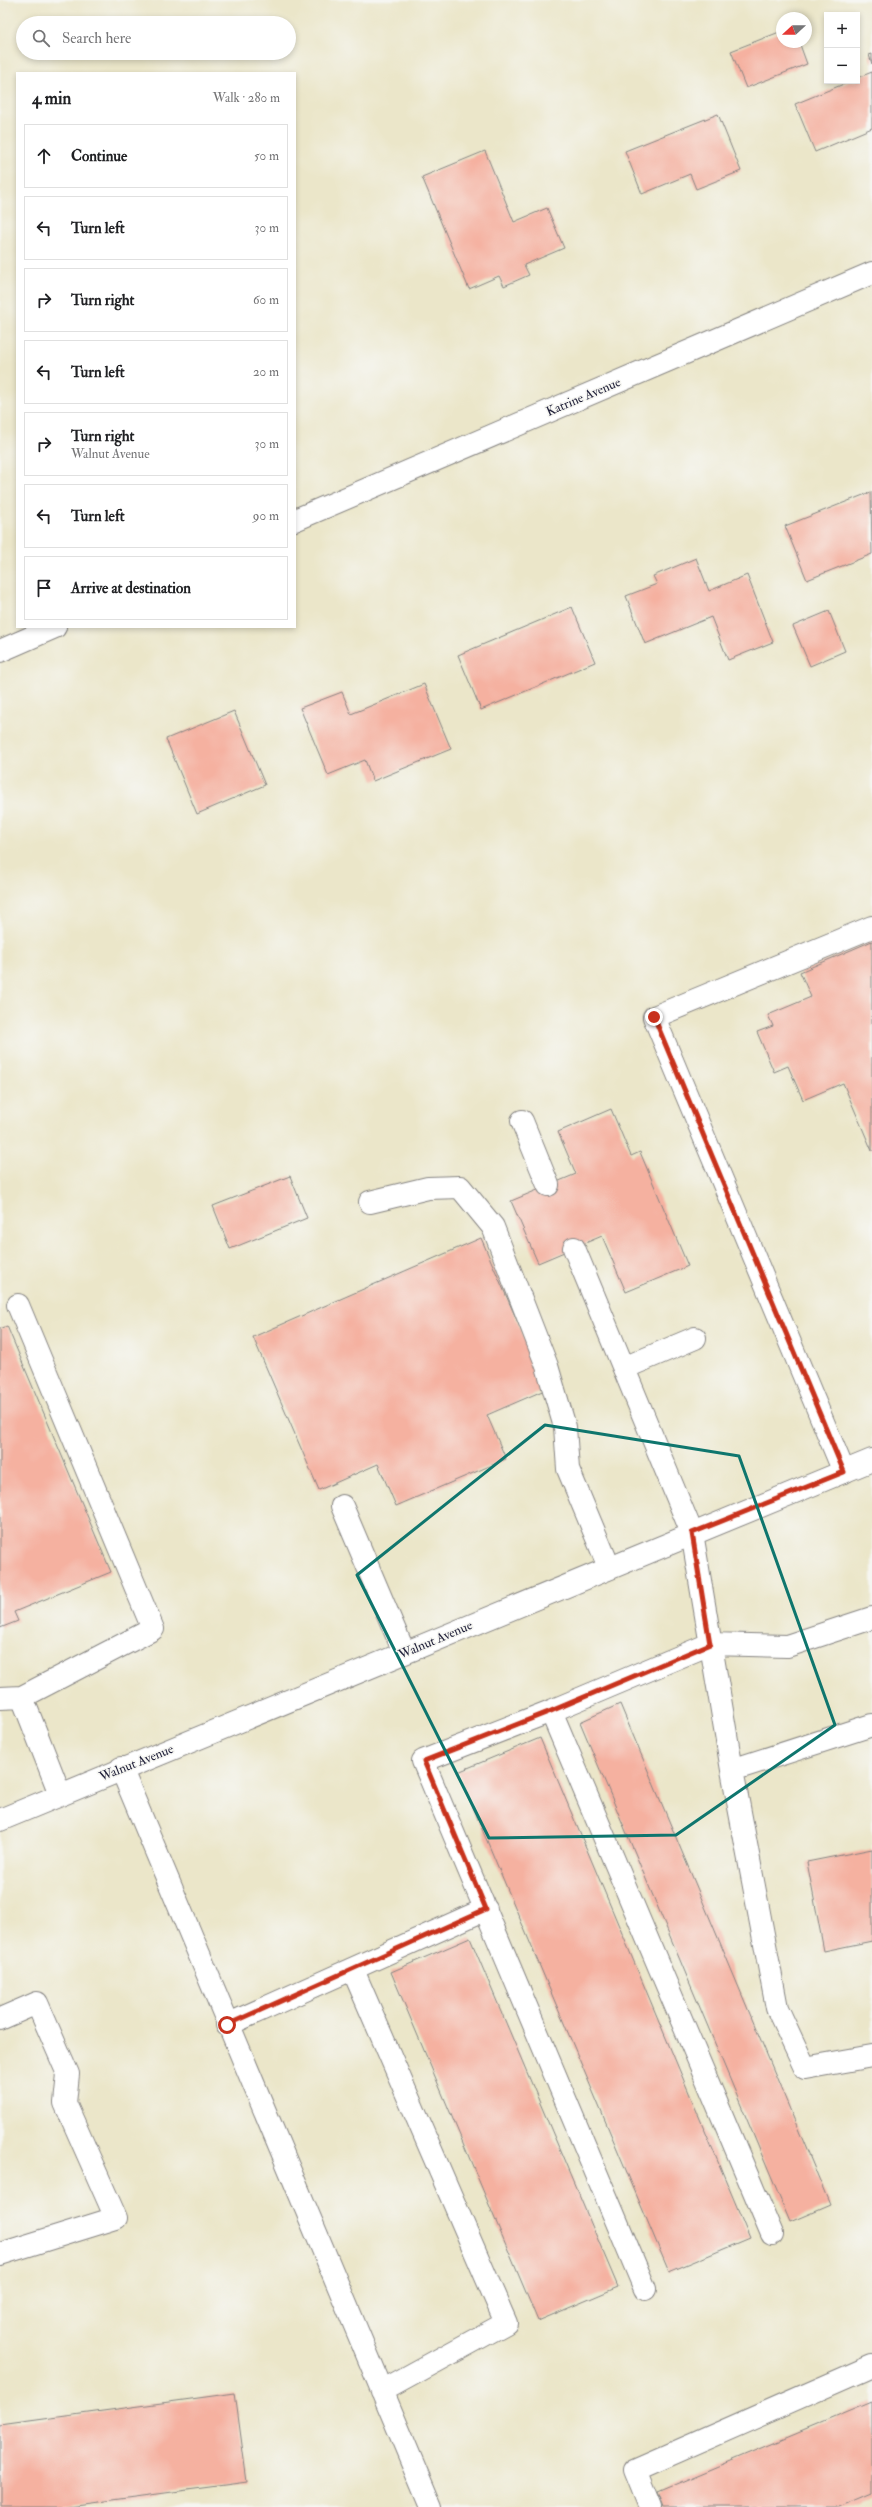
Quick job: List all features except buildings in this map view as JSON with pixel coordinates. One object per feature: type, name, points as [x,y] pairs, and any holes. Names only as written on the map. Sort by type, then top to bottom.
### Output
[{"type":"street","name":"Katrine Avenue","points":[[296,520],[872,274]]},
{"type":"street","points":[[0,651],[53,628]]},
{"type":"street","points":[[844,1472],[654,1017],[872,927]]},
{"type":"street","points":[[522,1121],[548,1185]]},
{"type":"street","points":[[370,1202],[428,1188],[460,1187],[493,1227],[547,1366],[565,1427],[568,1469],[609,1567]]},
{"type":"street","points":[[574,1248],[692,1533],[732,1770],[777,2008],[805,2068],[872,2056]]},
{"type":"street","points":[[0,1698],[22,1697],[153,1629],[18,1305]]},
{"type":"street","points":[[624,1368],[695,1338]]},
{"type":"street","name":"Walnut Avenue","points":[[0,1820],[121,1768],[872,1460]]},
{"type":"street","points":[[342,1506],[404,1652]]},
{"type":"street","points":[[645,2289],[424,1761],[551,1711],[710,1644],[787,1646],[872,1618]]},
{"type":"street","points":[[22,1697],[60,1794]]},
{"type":"street","points":[[551,1711],[772,2234]]},
{"type":"street","points":[[732,1770],[872,1725]]},
{"type":"street","points":[[121,1768],[227,2025],[432,2507]]},
{"type":"street","points":[[227,2025],[353,1970],[486,1909]]},
{"type":"street","points":[[353,1970],[506,2323],[382,2391]]},
{"type":"street","points":[[0,2019],[37,2003],[68,2074],[65,2103],[116,2218],[0,2254]]},
{"type":"street","points":[[650,2507],[635,2470],[872,2366]]},
{"type":"highlighted area","points":[[545,1425],[739,1456],[835,1725],[676,1835],[489,1838],[357,1575]]},
{"type":"route","points":[[227,2025],[353,1970],[486,1909],[424,1761],[551,1711],[710,1644],[692,1533],[844,1472],[654,1017]]}]
